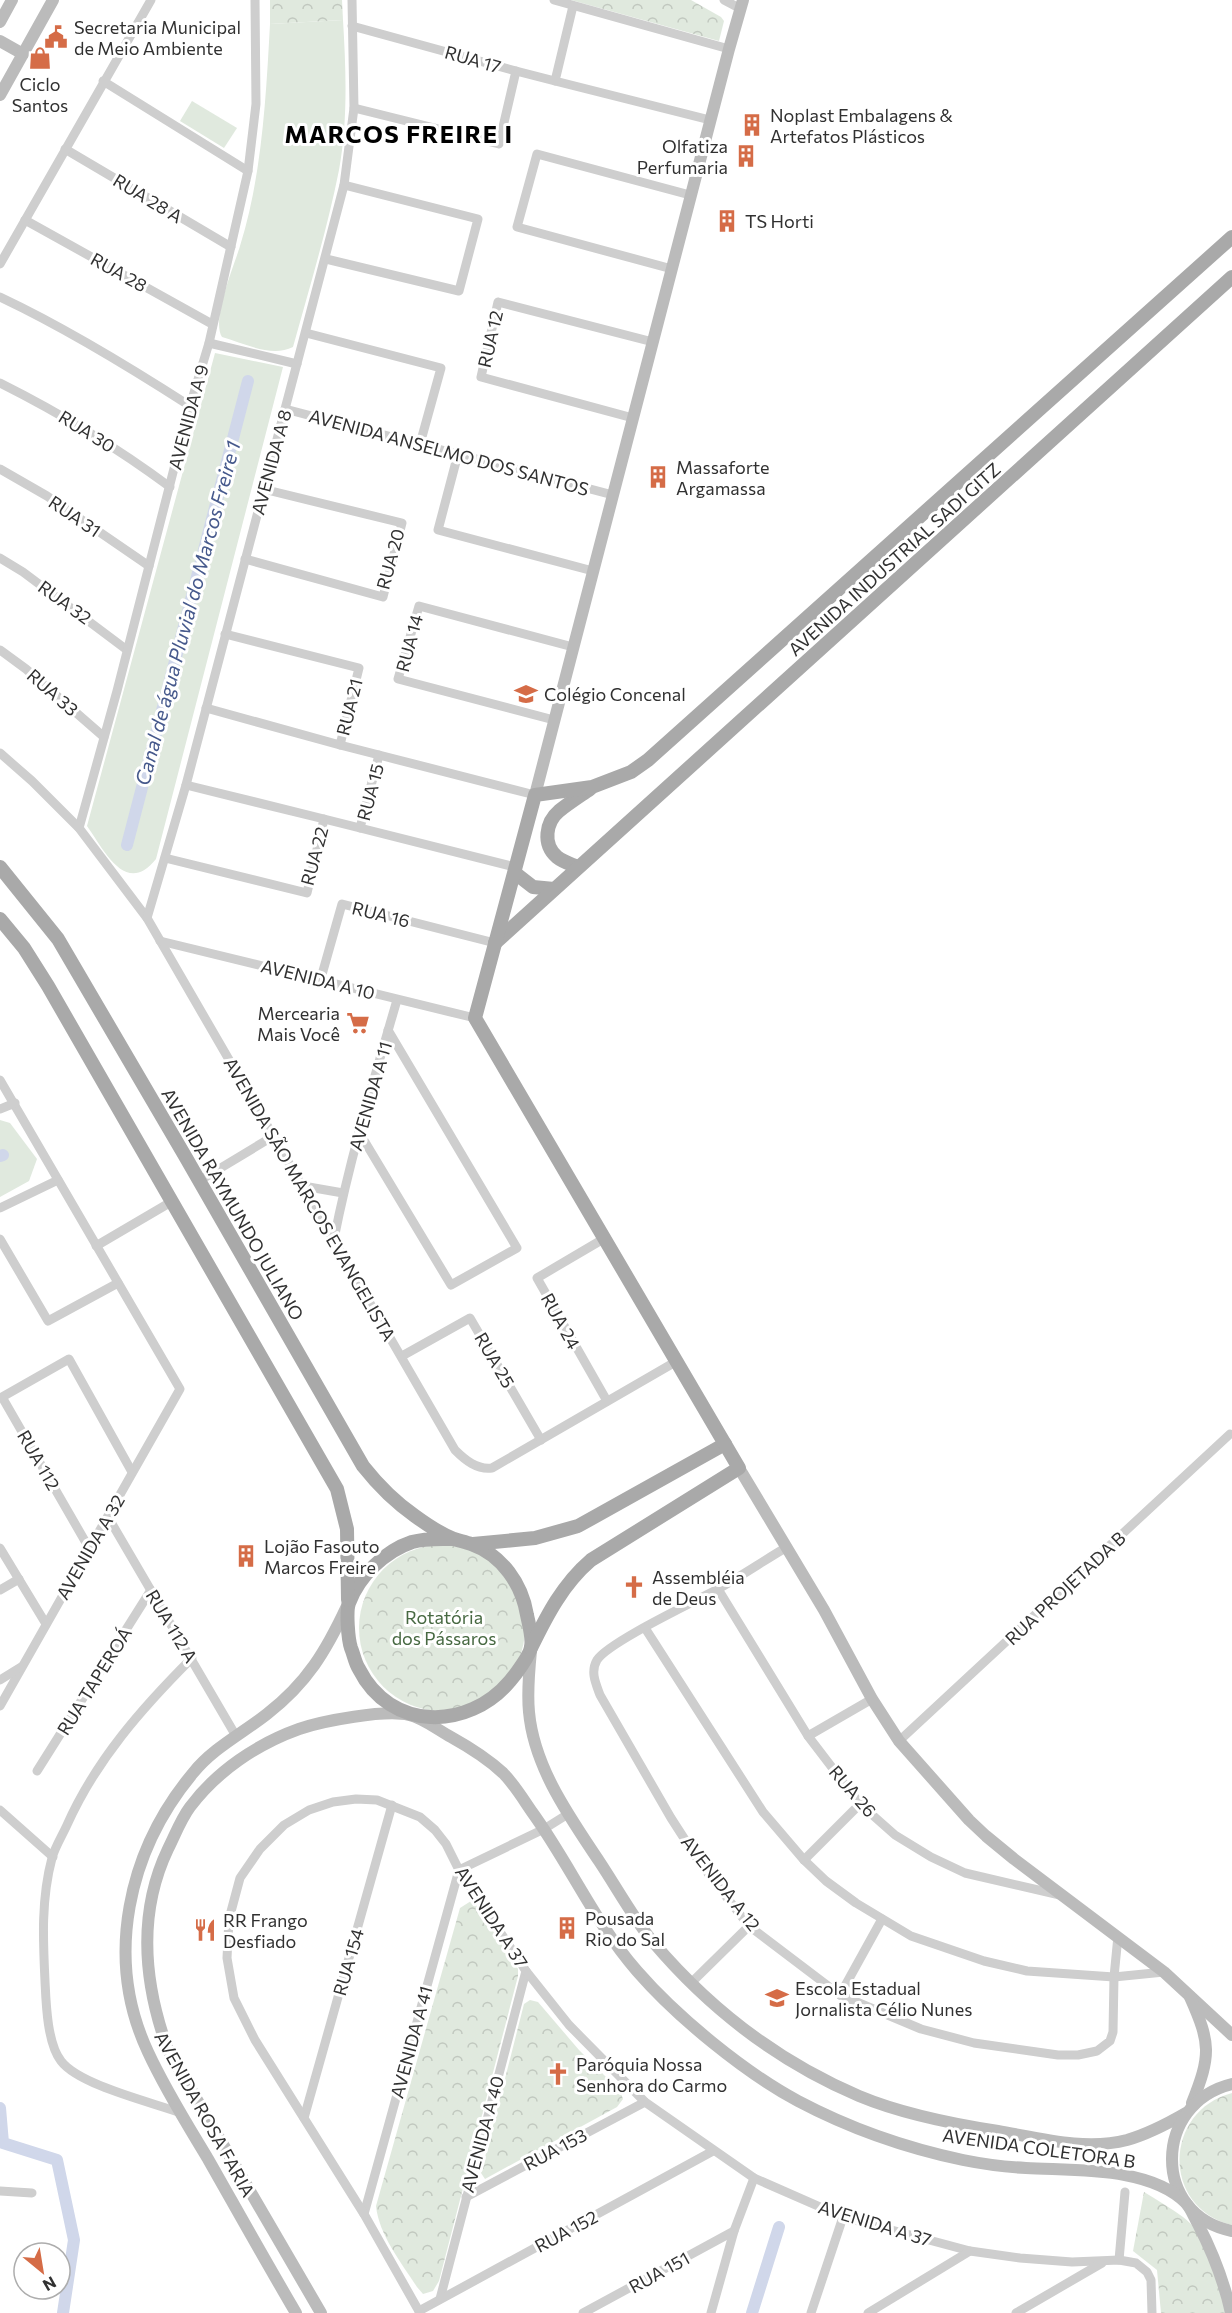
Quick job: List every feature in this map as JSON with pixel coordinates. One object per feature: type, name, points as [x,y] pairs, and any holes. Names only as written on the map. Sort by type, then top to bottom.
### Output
[{"type":"main road","name":"AVENIDA INDUSTRIAL SADI GITZ","points":[[535,795],[592,787],[631,772],[648,760],[1232,237]]},
{"type":"main road","name":"AVENIDA INDUSTRIAL SADI GITZ","points":[[495,943],[1232,277]]},
{"type":"main road","name":"AVENIDA INDUSTRIAL SADI GITZ","points":[[578,867],[565,862],[552,852],[547,838],[548,828],[558,812],[592,787]]},
{"type":"main road","points":[[535,795],[475,1018],[739,1468]]},
{"type":"main road","name":"AVENIDA RAYMUNDO JULIANO","points":[[0,867],[58,939],[363,1466],[377,1483],[399,1503],[453,1539]]},
{"type":"main road","points":[[515,870],[533,887],[554,889]]},
{"type":"main road","points":[[0,919],[24,948],[48,986],[338,1489],[347,1529],[348,1605],[350,1642],[359,1670],[376,1693],[391,1704],[410,1714],[440,1718],[460,1715],[479,1708],[500,1694],[515,1675],[531,1648],[525,1602],[506,1568],[491,1554],[473,1544],[453,1539],[424,1539],[396,1549],[373,1567],[358,1585],[348,1605]]},
{"type":"main road","points":[[473,1544],[535,1538],[578,1526],[726,1444]]},
{"type":"main road","name":"AVENIDA COLETORA B","points":[[531,1648],[551,1608],[576,1573],[584,1566],[739,1468]]},
{"type":"street","points":[[0,22],[12,0]]},
{"type":"street","points":[[0,95],[53,0]]},
{"type":"street","points":[[0,264],[151,0]]},
{"type":"street","name":"AVENIDA A 9","points":[[79,828],[190,406],[209,343],[248,171],[256,104],[255,0]]},
{"type":"street","name":"AVENIDA A 8","points":[[147,918],[186,785],[344,185],[354,108],[352,0]]},
{"type":"street","points":[[554,0],[729,49]]},
{"type":"street","points":[[535,795],[690,195],[742,4],[724,0]]},
{"type":"street","points":[[555,81],[573,6]]},
{"type":"street","name":"RUA 17","points":[[352,26],[516,71],[499,144],[354,108]]},
{"type":"street","points":[[0,41],[23,54]]},
{"type":"street","points":[[516,71],[710,120]]},
{"type":"street","points":[[103,81],[248,171]]},
{"type":"street","name":"RUA 28 A","points":[[65,149],[231,247]]},
{"type":"street","points":[[672,269],[517,227],[537,154],[690,195]]},
{"type":"street","points":[[326,259],[459,291],[478,219],[344,185]]},
{"type":"street","name":"RUA 28","points":[[25,220],[212,324]]},
{"type":"street","points":[[0,297],[49,320],[190,406]]},
{"type":"street","name":"RUA 12","points":[[633,418],[481,377],[498,302],[653,342]]},
{"type":"street","points":[[306,333],[441,368],[420,444]]},
{"type":"street","points":[[209,343],[297,364]]},
{"type":"street","name":"RUA 30","points":[[0,383],[62,415],[136,461],[170,487]]},
{"type":"street","name":"AVENIDA ANSELMO DOS SANTOS","points":[[285,410],[613,495]]},
{"type":"street","points":[[458,454],[438,530],[593,571]]},
{"type":"street","name":"RUA 31","points":[[0,469],[47,496],[149,566]]},
{"type":"street","name":"RUA 20","points":[[245,559],[383,597],[402,523],[264,489]]},
{"type":"street","name":"RUA 32","points":[[0,558],[41,585],[127,650]]},
{"type":"street","name":"RUA 14","points":[[554,720],[398,679],[419,606],[573,647]]},
{"type":"street","name":"RUA 21","points":[[206,708],[340,745],[359,669],[225,634]]},
{"type":"street","name":"RUA 33","points":[[0,650],[26,669],[104,737]]},
{"type":"street","points":[[340,745],[379,755]]},
{"type":"street","name":"AVENIDA SÃO MARCOS EVANGELISTA","points":[[0,753],[79,828],[147,918],[455,1450],[464,1459],[479,1467],[489,1469],[677,1361]]},
{"type":"street","name":"RUA 15","points":[[515,870],[360,828],[379,755],[535,795]]},
{"type":"street","name":"RUA 22","points":[[165,858],[306,893],[324,819],[186,785]]},
{"type":"street","points":[[324,819],[360,828]]},
{"type":"street","name":"RUA 16","points":[[321,978],[342,904],[495,943]]},
{"type":"street","name":"AVENIDA A 10","points":[[160,940],[321,978],[397,1000],[475,1018]]},
{"type":"street","name":"AVENIDA A 11","points":[[334,1239],[359,1132],[397,1000]]},
{"type":"street","points":[[359,1132],[452,1285],[517,1248],[388,1030]]},
{"type":"street","points":[[0,1080],[118,1283],[48,1321],[0,1239]]},
{"type":"street","points":[[0,1109],[15,1103]]},
{"type":"street","points":[[200,1181],[272,1137]]},
{"type":"street","points":[[0,1208],[58,1180]]},
{"type":"street","points":[[303,1186],[343,1193]]},
{"type":"street","points":[[96,1246],[171,1202]]},
{"type":"street","name":"RUA 24","points":[[605,1238],[537,1278],[606,1401]]},
{"type":"street","name":"AVENIDA A 32","points":[[0,1706],[180,1389],[118,1283]]},
{"type":"street","name":"RUA 25","points":[[402,1356],[470,1318],[541,1440]]},
{"type":"street","name":"RUA 112","points":[[89,1548],[2,1397],[69,1359],[132,1472]]},
{"type":"street","name":"RUA PROJETADA B","points":[[899,1741],[1230,1434]]},
{"type":"street","points":[[739,1468],[787,1547],[872,1699],[899,1741],[977,1827],[1014,1859],[1164,1972],[1232,2035]]},
{"type":"street","name":"RUA 112 A","points":[[108,1517],[236,1736]]},
{"type":"street","name":"AVENIDA A 12","points":[[787,1547],[718,1589],[613,1645],[597,1660],[594,1671],[600,1695],[671,1818],[700,1863],[749,1926],[840,1995],[921,2029],[1002,2047],[1058,2055],[1078,2055],[1097,2051],[1110,2041],[1113,2031],[1114,1977],[1118,1936]]},
{"type":"street","points":[[0,1548],[46,1624]]},
{"type":"street","points":[[0,1590],[19,1579]]},
{"type":"street","name":"RUA 26","points":[[718,1589],[808,1736],[860,1804],[895,1835],[931,1857],[965,1873],[1065,1896]]},
{"type":"street","name":"RUA TAPEROÁ","points":[[38,1771],[151,1590]]},
{"type":"street","name":"AVENIDA ROSA FARIA","points":[[296,2313],[148,2052],[129,1994],[126,1961],[128,1909],[133,1882],[145,1850],[178,1791],[195,1770],[217,1749],[268,1714],[297,1689],[330,1643],[348,1605]]},
{"type":"street","points":[[645,1628],[763,1812],[804,1860],[826,1881],[911,1936],[984,1961],[1027,1971],[1114,1977],[1164,1972]]},
{"type":"street","name":"AVENIDA COLETORA B","points":[[531,1648],[528,1680],[529,1712],[535,1742],[545,1771],[568,1814],[652,1941],[691,1983],[735,2022],[792,2063],[860,2097],[945,2123],[1068,2143],[1102,2144],[1148,2133],[1188,2110],[1204,2095],[1232,2084]]},
{"type":"street","points":[[181,2113],[92,2082],[73,2072],[60,2060],[52,2039],[49,2019],[42,1940],[45,1896],[52,1857],[73,1810],[101,1761],[148,1703],[192,1658]]},
{"type":"street","points":[[0,1680],[23,1666]]},
{"type":"street","points":[[808,1736],[872,1699]]},
{"type":"street","name":"AVENIDA ROSA FARIA","points":[[321,2313],[168,2050],[153,2005],[146,1958],[147,1931],[154,1887],[165,1855],[188,1809],[239,1760],[285,1734],[318,1722],[410,1714]]},
{"type":"street","name":"AVENIDA COLETORA B","points":[[410,1714],[470,1748],[505,1775],[544,1829],[590,1906],[636,1969],[679,2014],[749,2069],[796,2100],[881,2137],[966,2161],[1019,2168],[1100,2171],[1155,2184],[1187,2205],[1207,2222],[1232,2231]]},
{"type":"street","name":"AVENIDA A 37","points":[[419,2312],[364,2214],[255,2040],[234,1998],[227,1958],[229,1919],[240,1878],[260,1849],[284,1825],[309,1810],[333,1802],[356,1798],[377,1800],[392,1805],[420,1817],[435,1830],[526,1971],[569,2025],[645,2102],[754,2178],[843,2217],[970,2251],[1020,2259],[1104,2262],[1119,2260],[1136,2263],[1147,2272],[1152,2287],[1152,2313]]},
{"type":"street","points":[[804,1860],[860,1804]]},
{"type":"street","name":"RUA 154","points":[[304,2118],[392,1805]]},
{"type":"street","points":[[0,1810],[52,1857]]},
{"type":"street","points":[[459,1869],[544,1829],[568,1814]]},
{"type":"street","name":"AVENIDA A 41","points":[[364,2214],[459,1869]]},
{"type":"street","points":[[840,1995],[882,1918]]},
{"type":"street","points":[[691,1983],[749,1926]]},
{"type":"street","name":"AVENIDA A 40","points":[[440,2299],[526,1971]]},
{"type":"street","points":[[1187,1991],[1202,2023],[1207,2042],[1204,2069],[1173,2143],[1171,2159],[1173,2175],[1217,2264],[1231,2313]]},
{"type":"street","name":"RUA 153","points":[[466,2197],[645,2102]]},
{"type":"street","name":"RUA 152","points":[[419,2312],[713,2151]]},
{"type":"street","points":[[220,2181],[238,2171]]},
{"type":"street","points":[[711,2313],[734,2231],[754,2178]]},
{"type":"street","points":[[0,2191],[32,2193]]},
{"type":"street","points":[[1119,2260],[1125,2192]]},
{"type":"street","points":[[811,2313],[843,2217]]},
{"type":"street","name":"RUA 151","points":[[584,2313],[734,2231]]},
{"type":"street","points":[[868,2313],[970,2251]]},
{"type":"street","points":[[1016,2313],[1104,2262]]},
{"type":"green space","points":[[270,0],[342,0],[343,20],[270,24]]},
{"type":"green space","points":[[571,0],[691,0],[724,21],[719,41]]},
{"type":"green space","points":[[343,20],[345,114],[342,152],[323,237],[293,347],[285,350],[267,350],[222,337],[219,329],[221,306],[240,246],[258,164],[265,108],[270,24]]},
{"type":"green space","points":[[192,101],[237,128],[224,148],[180,121]]},
{"type":"green space","points":[[215,353],[283,367],[156,859],[145,869],[135,873],[125,872],[108,857],[87,826]]},
{"type":"green space","points":[[0,1120],[10,1123],[37,1159],[29,1181],[0,1197]]},
{"type":"green space","name":"Rotatória dos Pássaros","points":[[442,1545],[474,1552],[501,1569],[518,1596],[525,1628],[518,1660],[501,1687],[474,1704],[442,1711],[410,1704],[383,1687],[366,1660],[359,1628],[366,1596],[383,1569],[410,1552]]},
{"type":"green space","points":[[471,1901],[479,1904],[484,1911],[518,1969],[518,1976],[439,2281],[433,2291],[423,2294],[386,2238],[376,2206],[460,1908]]},
{"type":"green space","points":[[530,2000],[538,2002],[579,2050],[620,2091],[623,2099],[617,2107],[485,2179],[481,2173],[524,2004]]},
{"type":"green space","points":[[1232,2093],[1232,2225],[1209,2215],[1192,2200],[1183,2181],[1180,2159],[1183,2138],[1193,2119],[1209,2103]]},
{"type":"green space","points":[[1144,2192],[1183,2217],[1200,2236],[1212,2261],[1226,2313],[1161,2313],[1157,2270],[1133,2251]]},
{"type":"waterway","name":"Canal de água Pluvial do Marcos Freire 1","points":[[127,845],[248,381]]},
{"type":"waterway","points":[[0,2108],[3,2143],[57,2160],[74,2240],[63,2313]]},
{"type":"waterway","points":[[752,2313],[779,2227]]},
{"type":"place","name":"Secretaria Municipal de Meio Ambiente","points":[[56,37]]},
{"type":"place","name":"Ciclo Santos","points":[[40,58]]},
{"type":"place","name":"Noplast Embalagens & Artefatos Plásticos","points":[[752,125]]},
{"type":"place","name":"Olfatiza Perfumaria","points":[[746,156]]},
{"type":"place","name":"TS Horti","points":[[727,221]]},
{"type":"place","name":"Massaforte Argamassa","points":[[658,477]]},
{"type":"place","name":"Colégio Concenal","points":[[526,694]]},
{"type":"place","name":"Mercearia Mais Você","points":[[358,1023]]},
{"type":"place","name":"Lojão Fasouto Marcos Freire","points":[[246,1556]]},
{"type":"place","name":"Assembléia de Deus","points":[[634,1587]]},
{"type":"place","name":"Pousada Rio do Sal","points":[[567,1928]]},
{"type":"place","name":"RR Frango Desfiado","points":[[205,1930]]},
{"type":"place","name":"Escola Estadual Jornalista Célio Nunes","points":[[777,1998]]},
{"type":"place","name":"Paróquia Nossa Senhora do Carmo","points":[[558,2074]]},
{"type":"district","name":"MARCOS FREIRE I","points":[[399,133]]}]
